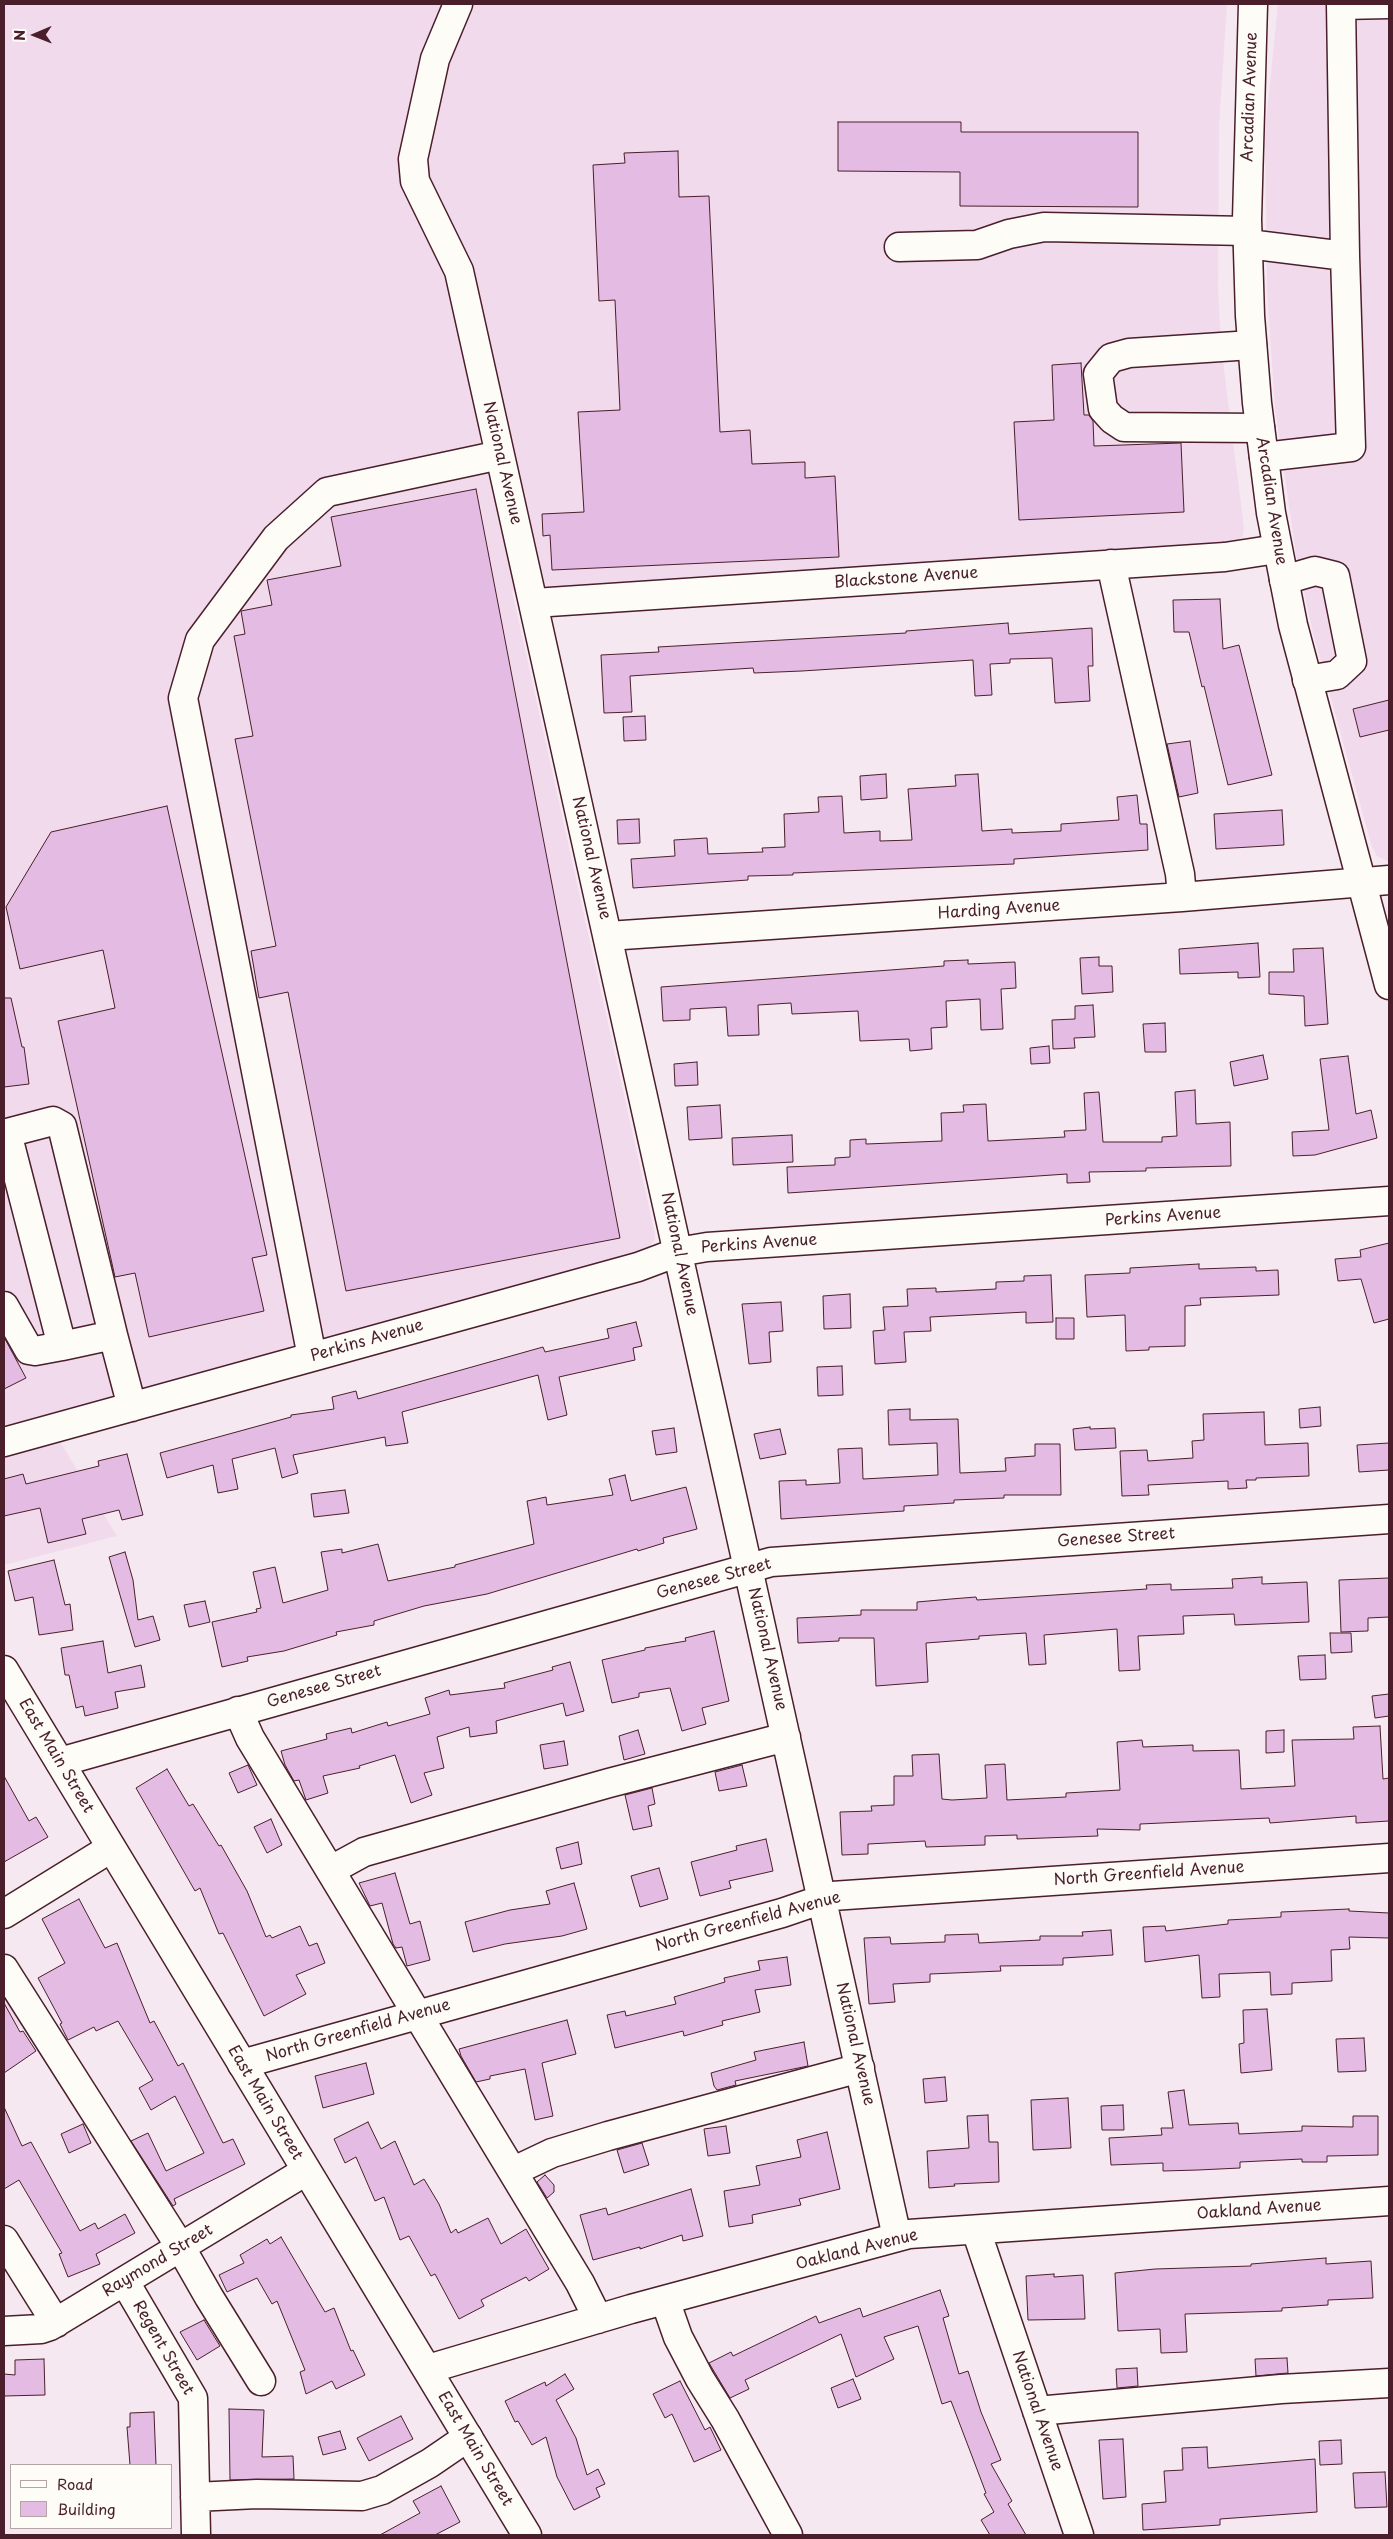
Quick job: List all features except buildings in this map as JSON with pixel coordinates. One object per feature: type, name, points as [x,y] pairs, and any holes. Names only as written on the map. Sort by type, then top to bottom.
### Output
[{"type":"street","name":"National Avenue","points":[[458,4],[436,59],[413,159],[415,181],[460,271],[897,2237]]},
{"type":"street","name":"Arcadian Avenue","points":[[1253,4],[1247,237],[1252,345],[1264,457],[1277,549],[1307,680],[1389,985]]},
{"type":"street","points":[[1264,457],[1352,447],[1345,256],[1359,4]]},
{"type":"street","points":[[899,247],[977,245],[1009,234],[1044,227],[1247,237],[1345,256]]},
{"type":"street","points":[[1252,345],[1129,353],[1112,358],[1098,374],[1103,409],[1112,419],[1124,427],[1260,428]]},
{"type":"street","points":[[312,1357],[183,698],[200,640],[276,538],[327,492],[500,455]]},
{"type":"street","name":"Blackstone Avenue","points":[[534,603],[1225,557],[1277,549]]},
{"type":"street","points":[[1111,564],[1180,874],[1182,897]]},
{"type":"street","points":[[1284,580],[1315,571],[1335,576],[1352,662],[1337,675],[1307,680]]},
{"type":"street","name":"Harding Avenue","points":[[608,936],[1182,897],[1389,880]]},
{"type":"street","points":[[62,1346],[6,1133],[53,1121],[62,1126],[132,1407]]},
{"type":"street","name":"Perkins Avenue","points":[[4,1442],[638,1267],[678,1252],[707,1247],[1389,1201]]},
{"type":"street","points":[[4,1306],[29,1350],[35,1351],[113,1335]]},
{"type":"street","name":"Genesee Street","points":[[60,1762],[771,1562],[1389,1519]]},
{"type":"street","name":"East Main Street","points":[[4,1670],[306,2171],[428,2369],[526,2535]]},
{"type":"street","points":[[238,1711],[250,1738],[418,2013],[454,2078],[514,2171],[580,2283],[598,2319]]},
{"type":"street","points":[[331,1870],[364,1852],[609,1783],[786,1738]]},
{"type":"street","points":[[4,1914],[111,1848]]},
{"type":"street","name":"North Greenfield Avenue","points":[[242,2064],[832,1896],[1389,1858]]},
{"type":"street","points":[[4,1969],[181,2248],[208,2297],[261,2381]]},
{"type":"street","points":[[514,2171],[552,2153],[608,2136],[860,2068]]},
{"type":"street","name":"Raymond Street","points":[[4,2331],[41,2329],[56,2323],[306,2171]]},
{"type":"street","name":"Oakland Avenue","points":[[428,2369],[665,2300],[897,2237],[1389,2201]]},
{"type":"street","name":"National Avenue","points":[[976,2230],[1079,2535]]},
{"type":"street","points":[[4,2240],[56,2323]]},
{"type":"street","name":"Regent Street","points":[[125,2282],[193,2398],[196,2535]]},
{"type":"street","points":[[665,2300],[678,2337],[788,2535]]},
{"type":"street","points":[[1037,2411],[1281,2389],[1389,2383]]},
{"type":"street","points":[[195,2497],[257,2494],[362,2496],[382,2490],[430,2463],[468,2437]]},
{"type":"shaded area","points":[[4,4],[1227,4],[1219,125],[1218,293],[1222,353],[1244,528],[1243,536],[1236,543],[1218,546],[512,591],[655,1239],[648,1248],[615,1260],[4,1428]]},
{"type":"shaded area","points":[[1278,4],[1389,4],[1389,862],[1377,856],[1372,847],[1313,633],[1296,555],[1275,407],[1267,289],[1265,133]]},
{"type":"shaded area","points":[[59,1440],[117,1536],[4,1565],[4,1456]]},
{"type":"shaded area","points":[[4,1981],[28,2021],[4,2036]]}]
